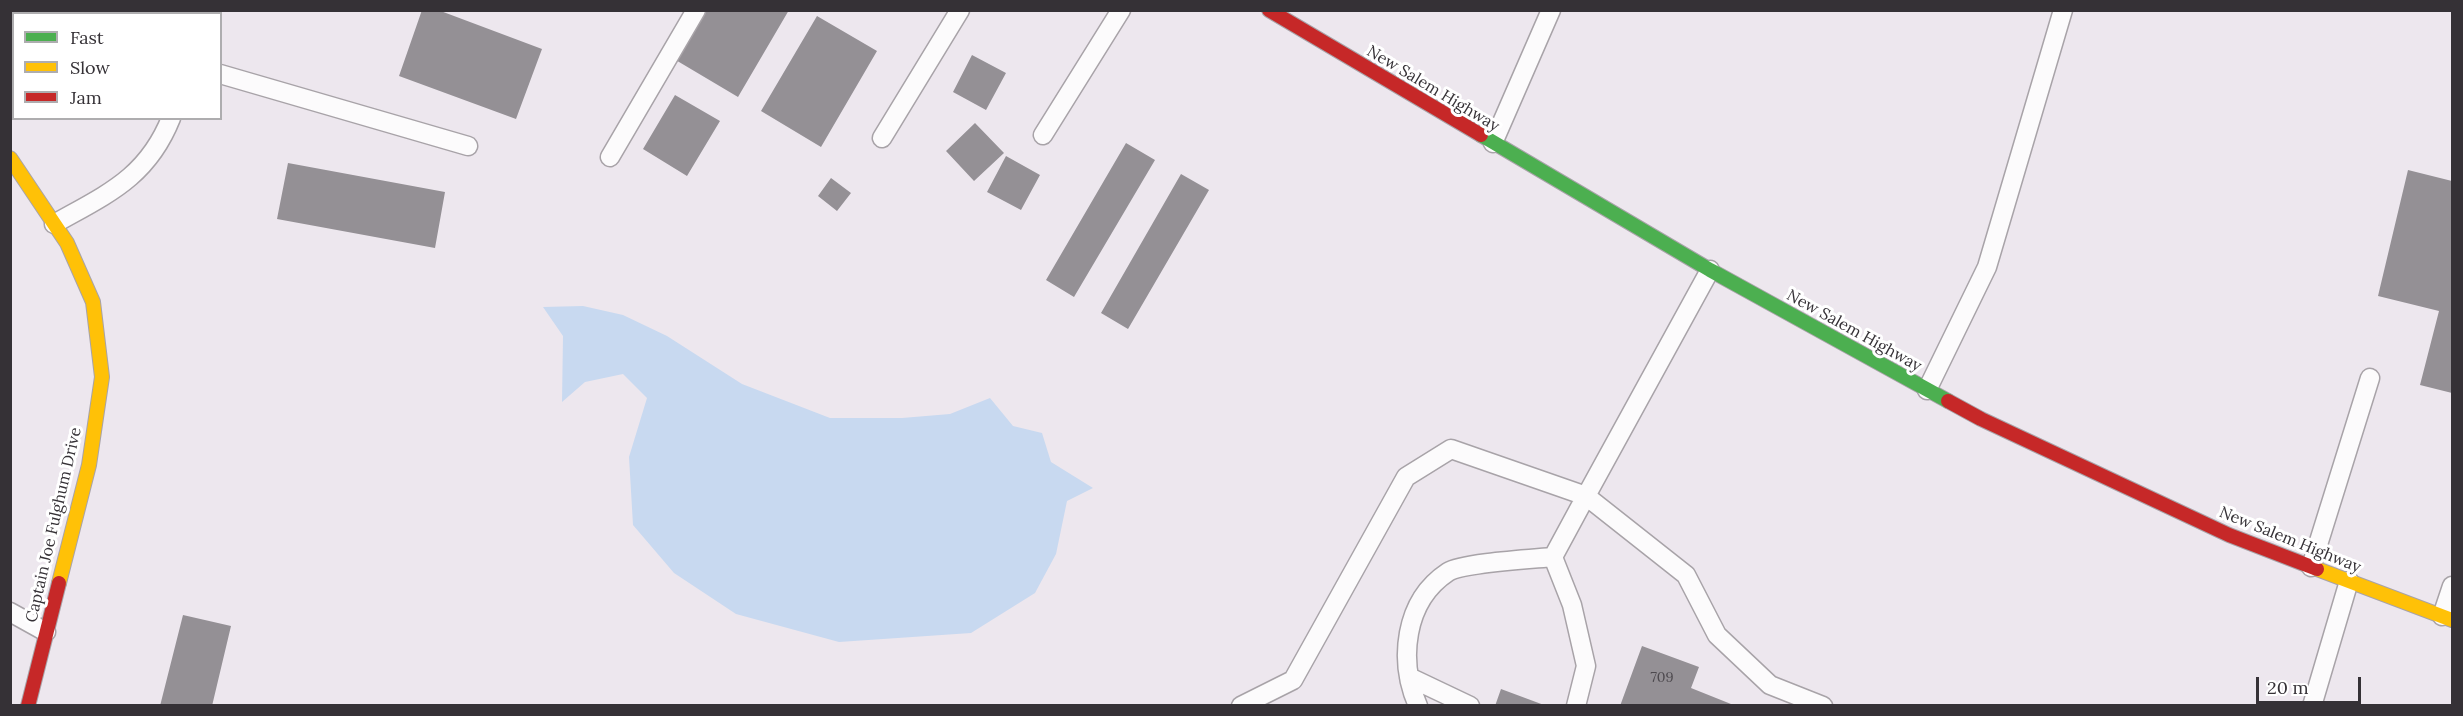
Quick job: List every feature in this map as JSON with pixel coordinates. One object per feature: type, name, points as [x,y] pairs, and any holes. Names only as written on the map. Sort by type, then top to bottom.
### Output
[{"type":"main road","name":"New Salem Highway","points":[[1269,10],[1710,270],[1981,419],[2229,535],[2447,618]]},
{"type":"main road","name":"Captain Joe Fulghum Drive","points":[[10,158],[67,243],[93,302],[102,377],[89,465],[28,705]]},
{"type":"lane","points":[[610,157],[696,10]]},
{"type":"lane","points":[[882,138],[960,10]]},
{"type":"lane","points":[[1043,135],[1121,10]]},
{"type":"lane","points":[[1493,143],[1551,10]]},
{"type":"lane","points":[[1927,390],[1987,267],[2063,10]]},
{"type":"lane","points":[[222,75],[468,146]]},
{"type":"lane","points":[[54,224],[103,196],[142,169],[170,120]]},
{"type":"lane","points":[[1553,557],[1710,270]]},
{"type":"lane","points":[[2312,567],[2370,378]]},
{"type":"lane","points":[[1241,705],[1293,680],[1406,477],[1451,449],[1586,496],[1686,575],[1717,635],[1770,685],[1823,705]]},
{"type":"lane","points":[[1418,705],[1406,666],[1408,630],[1426,592],[1449,571],[1496,562],[1553,557]]},
{"type":"lane","points":[[1553,557],[1572,605],[1586,666],[1576,705]]},
{"type":"lane","points":[[2312,705],[2349,581]]},
{"type":"lane","points":[[2447,618],[2452,586]]},
{"type":"lane","points":[[10,612],[46,632]]},
{"type":"lane","points":[[1409,676],[1470,705]]},
{"type":"water","points":[[583,306],[623,315],[667,336],[742,384],[830,418],[902,418],[950,414],[990,398],[1013,426],[1042,433],[1051,462],[1093,488],[1067,501],[1056,554],[1035,593],[971,633],[839,642],[736,614],[674,573],[633,525],[629,457],[647,398],[623,374],[585,382],[562,402],[563,336],[543,307]]},
{"type":"building","points":[[422,10],[438,10],[542,49],[516,119],[399,76]]},
{"type":"building","points":[[703,10],[789,10],[738,97],[674,59]]},
{"type":"building","points":[[817,16],[877,51],[821,147],[761,111]]},
{"type":"building","points":[[972,55],[1006,73],[986,110],[953,92]]},
{"type":"building","points":[[675,95],[720,121],[687,176],[643,149]]},
{"type":"building","points":[[975,123],[1004,153],[974,181],[946,151]]},
{"type":"building","points":[[1126,143],[1155,160],[1074,297],[1046,280]]},
{"type":"building","points":[[1006,156],[1040,175],[1021,210],[987,192]]},
{"type":"building","points":[[288,163],[445,192],[435,248],[277,219]]},
{"type":"building","points":[[2408,170],[2452,181],[2452,393],[2420,385],[2439,311],[2378,296]]},
{"type":"building","points":[[1181,174],[1209,190],[1128,329],[1101,313]]},
{"type":"building","points":[[831,178],[851,193],[837,211],[818,196]]},
{"type":"building","points":[[183,615],[231,626],[212,706],[160,706]]},
{"type":"building","points":[[1642,646],[1699,667],[1691,688],[1736,706],[1620,706]]},
{"type":"building","points":[[1501,689],[1544,705],[1544,706],[1495,706]]},
{"type":"traffic: fast","points":[[1481,135],[1710,270],[1948,401]]},
{"type":"traffic: slow","points":[[10,158],[67,243],[93,302],[102,377],[89,465],[59,583]]},
{"type":"traffic: slow","points":[[2317,569],[2452,620]]},
{"type":"traffic: jam","points":[[1269,10],[1481,135]]},
{"type":"traffic: jam","points":[[1948,401],[1981,419],[2229,535],[2317,569]]},
{"type":"traffic: jam","points":[[28,706],[59,583]]}]
